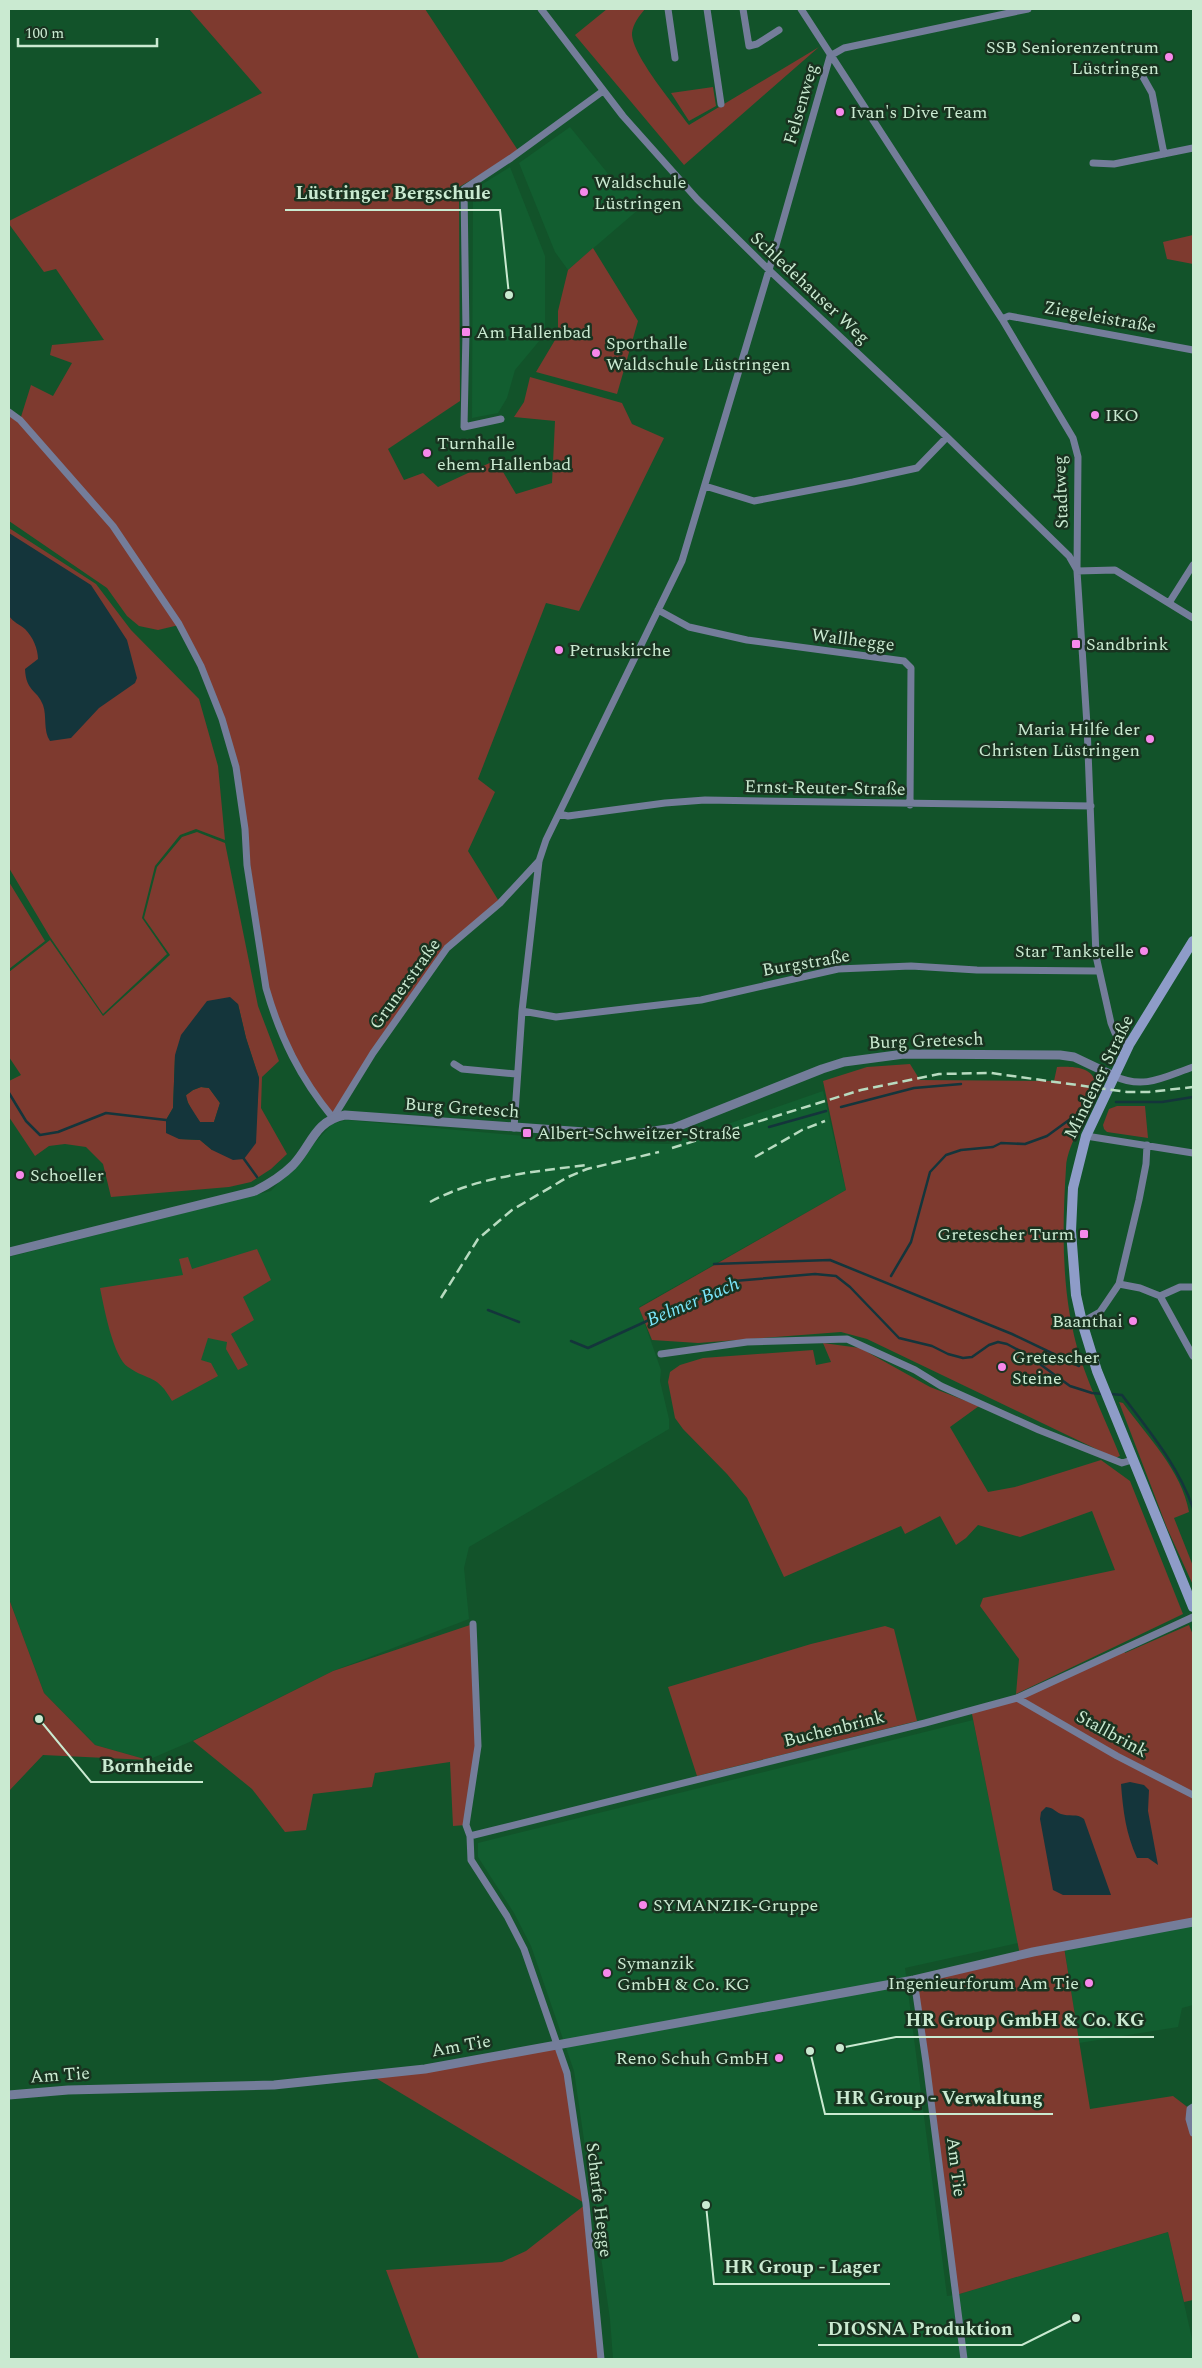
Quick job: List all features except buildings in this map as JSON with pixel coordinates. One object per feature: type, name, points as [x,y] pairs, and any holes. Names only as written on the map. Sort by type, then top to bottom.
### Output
[{"type":"main road","name":"Mindener Straße","points":[[1193,941],[1129,1045],[1086,1136],[1074,1181],[1071,1232],[1074,1282],[1082,1322],[1097,1371],[1193,1607]]},
{"type":"street","name":"Schledehauser Weg","points":[[541,9],[603,91],[672,172],[769,270],[1069,556],[1077,571]]},
{"type":"street","points":[[668,9],[675,58]]},
{"type":"street","points":[[707,9],[721,104]]},
{"type":"street","points":[[743,9],[749,46],[756,44],[778,30]]},
{"type":"street","name":"Stadtweg","points":[[801,9],[1002,318],[1073,438],[1078,457],[1077,571],[1091,806],[1098,971],[1115,1032],[1129,1045]]},
{"type":"street","name":"Felsenweg","points":[[769,270],[830,56],[844,48],[1028,9]]},
{"type":"street","points":[[1143,77],[1152,93],[1164,154]]},
{"type":"street","points":[[501,419],[464,427],[466,332],[464,189],[511,158],[603,91]]},
{"type":"street","points":[[1093,163],[1114,164],[1193,148]]},
{"type":"street","points":[[514,1128],[516,1074],[539,860],[559,814],[682,561],[769,270]]},
{"type":"street","name":"Ziegeleistraße","points":[[1002,318],[1009,316],[1193,350]]},
{"type":"street","points":[[9,412],[20,420],[113,526],[179,624],[201,666],[222,719],[236,767],[245,829],[247,865],[270,1004],[288,1052],[311,1092],[333,1118],[320,1127],[294,1164],[276,1180],[255,1191],[9,1252]]},
{"type":"street","points":[[705,486],[754,501],[853,482],[917,468],[947,438]]},
{"type":"street","points":[[1169,603],[1193,564]]},
{"type":"street","points":[[1077,571],[1116,570],[1193,618]]},
{"type":"street","name":"Wallhegge","points":[[658,610],[689,627],[747,640],[904,662],[911,668],[910,805]]},
{"type":"street","name":"Ernst-Reuter-Straße","points":[[559,814],[568,816],[665,803],[704,800],[910,805],[1091,806]]},
{"type":"street","name":"Grunerstraße","points":[[333,1118],[374,1053],[447,948],[500,903],[539,860]]},
{"type":"street","name":"Burgstraße","points":[[522,1011],[556,1017],[701,1000],[838,969],[911,966],[977,970],[1098,971]]},
{"type":"street","name":"Burg Gretesch","points":[[333,1118],[345,1116],[619,1135],[662,1131],[822,1069],[860,1059],[904,1054],[1060,1055],[1074,1057],[1114,1076]]},
{"type":"street","points":[[454,1064],[462,1069],[516,1074]]},
{"type":"street","points":[[1114,1076],[1128,1082],[1153,1082],[1193,1067]]},
{"type":"street","points":[[1086,1136],[1193,1153]]},
{"type":"street","points":[[1082,1322],[1100,1312],[1120,1284],[1146,1164],[1147,1145]]},
{"type":"street","points":[[1120,1284],[1140,1288],[1160,1296],[1193,1356]]},
{"type":"street","points":[[1160,1296],[1180,1287],[1193,1287]]},
{"type":"street","points":[[661,1354],[747,1342],[847,1339],[915,1370],[941,1386],[1039,1430],[1122,1463],[1132,1460]]},
{"type":"street","name":"Buchenbrink","points":[[470,1836],[925,1723],[1016,1698],[1193,1617]]},
{"type":"street","name":"Scharfe Hegge","points":[[473,1624],[478,1746],[466,1825],[470,1836],[470,1860],[507,1916],[524,1949],[567,2073],[585,2194],[601,2359]]},
{"type":"street","name":"Stallbrink","points":[[1016,1698],[1117,1756],[1193,1795]]},
{"type":"street","name":"Am Tie","points":[[9,2095],[68,2090],[274,2085],[425,2069],[914,1980],[1033,1952],[1193,1922]]},
{"type":"street","name":"Am Tie","points":[[914,1980],[928,2071],[964,2359]]},
{"type":"street","points":[[1192,2108],[1189,2119],[1193,2133]]},
{"type":"shaded area","points":[[189,9],[425,9],[519,152],[459,187],[460,401],[388,449],[404,480],[423,473],[438,487],[496,460],[516,494],[552,483],[555,421],[514,417],[524,402],[530,377],[622,403],[632,424],[664,438],[579,611],[546,603],[478,779],[495,792],[468,851],[500,903],[447,948],[333,1118],[311,1092],[270,1004],[236,767],[222,719],[179,625],[158,630],[139,626],[127,616],[107,588],[9,521],[9,412],[20,420],[31,385],[53,396],[72,363],[50,355],[52,345],[104,340],[56,269],[44,272],[9,224],[9,221],[262,93]]},
{"type":"shaded area","points":[[607,9],[645,9],[634,26],[632,33],[634,42],[655,80],[689,125],[819,47],[684,165],[575,35]]},
{"type":"shaded area","points":[[713,87],[716,106],[689,121],[671,93]]},
{"type":"shaded area","name":"Waldschule Lüstringen","points":[[570,127],[614,181],[623,175],[646,203],[568,270],[555,252],[519,163]]},
{"type":"shaded area","points":[[510,167],[545,256],[545,334],[515,370],[507,398],[498,413],[472,418],[473,190]]},
{"type":"shaded area","points":[[1193,235],[1193,264],[1167,259],[1163,242]]},
{"type":"shaded area","points":[[593,248],[638,321],[617,394],[536,372],[558,335],[558,311],[568,270]]},
{"type":"shaded area","points":[[9,528],[96,584],[131,630],[199,699],[218,766],[225,840],[196,829],[180,835],[155,866],[142,918],[167,954],[103,1014],[50,937],[9,868]]},
{"type":"shaded area","points":[[197,832],[225,843],[258,1006],[279,1061],[262,1077],[261,1108],[287,1154],[271,1169],[251,1182],[229,1187],[111,1197],[103,1164],[86,1147],[65,1144],[49,1146],[35,1156],[9,1117],[9,1081],[21,1075],[9,1057],[9,972],[50,940],[103,1016],[170,955],[144,918],[157,867],[182,837]],"holes":[[[238,1004],[246,1038],[259,1078],[257,1108],[212,1150],[200,1140],[179,1139],[166,1120],[173,1108],[175,1056]]]},
{"type":"shaded area","points":[[9,882],[45,941],[9,969]]},
{"type":"shaded area","points":[[910,1064],[920,1080],[1054,1081],[1057,1067],[1080,1068],[1086,1070],[1094,1077],[1094,1092],[1071,1146],[1066,1168],[1064,1264],[1069,1311],[1080,1357],[1120,1456],[1115,1458],[867,1339],[841,1332],[698,1343],[652,1340],[639,1308],[846,1190],[823,1081],[867,1067]]},
{"type":"shaded area","points":[[201,1087],[209,1088],[220,1103],[214,1122],[200,1122],[185,1096]]},
{"type":"shaded area","points":[[823,1091],[846,1190],[639,1307],[661,1370],[660,1381],[669,1419],[669,1429],[469,1547],[464,1568],[469,1619],[333,1671],[192,1741],[148,1760],[95,1745],[44,1693],[9,1599],[9,1257],[271,1191],[332,1124],[346,1120],[590,1142],[670,1144]]},
{"type":"shaded area","points":[[1117,1106],[1145,1106],[1148,1138],[1107,1132],[1104,1129],[1103,1125],[1109,1109]]},
{"type":"shaded area","points":[[257,1249],[271,1280],[243,1297],[254,1320],[231,1334],[248,1365],[238,1370],[226,1349],[227,1342],[208,1338],[201,1360],[211,1363],[218,1376],[172,1401],[167,1392],[157,1382],[136,1372],[123,1362],[110,1331],[100,1288],[183,1275],[179,1259],[188,1257],[192,1269]]},
{"type":"shaded area","points":[[823,1343],[860,1348],[930,1387],[979,1406],[950,1427],[988,1492],[1015,1487],[1101,1460],[1130,1481],[1183,1614],[1016,1694],[1019,1659],[980,1606],[983,1598],[1115,1570],[1092,1511],[1020,1537],[978,1525],[966,1538],[956,1545],[940,1516],[905,1534],[901,1526],[784,1577],[747,1498],[675,1418],[668,1382],[670,1372],[680,1365],[703,1358],[813,1350],[816,1365],[831,1362]]},
{"type":"shaded area","points":[[1119,1402],[1123,1403],[1162,1454],[1179,1482],[1189,1512],[1174,1518],[1193,1566],[1193,1585],[1167,1528]]},
{"type":"shaded area","points":[[9,1599],[44,1693],[95,1745],[148,1760],[43,1755],[9,1791]]},
{"type":"shaded area","points":[[473,1624],[478,1746],[466,1825],[453,1826],[450,1762],[375,1773],[372,1787],[313,1794],[306,1830],[285,1832],[252,1789],[193,1741],[333,1671]]},
{"type":"shaded area","points":[[1189,1625],[1193,1635],[1193,1922],[1064,1947],[1090,2109],[1173,2096],[1190,2109],[1193,2133],[1193,2300],[1184,2302],[1168,2232],[956,2295],[914,1980],[1020,1955],[971,1709],[1017,1698],[1123,1649],[1125,1653]]},
{"type":"shaded area","points":[[885,1626],[894,1629],[917,1721],[697,1776],[668,1687],[811,1644]]},
{"type":"shaded area","points":[[973,1720],[1018,1943],[905,1968],[947,2296],[956,2295],[1168,2232],[1193,2343],[1193,2359],[613,2359],[610,2319],[574,2071],[531,1946],[514,1913],[478,1857],[478,1843]]},
{"type":"shaded area","points":[[1193,1922],[1193,2005],[1182,2008],[1178,2027],[1079,2043],[1064,1946]]},
{"type":"shaded area","points":[[558,2046],[567,2073],[586,2204],[369,2074]]},
{"type":"shaded area","points":[[586,2204],[601,2359],[419,2359],[386,2270],[502,2262],[526,2251]]},
{"type":"water","points":[[9,533],[91,585],[127,640],[137,678],[135,683],[99,708],[71,738],[50,741],[43,705],[27,682],[25,669],[38,659],[38,655],[28,632],[9,616]]},
{"type":"water","points":[[230,997],[238,1004],[246,1038],[259,1078],[256,1143],[244,1159],[233,1160],[212,1150],[200,1140],[179,1139],[166,1133],[166,1120],[173,1108],[175,1055],[181,1035],[207,1001]],"holes":[[[201,1087],[209,1088],[220,1103],[214,1122],[200,1122],[188,1103],[186,1095]]]},
{"type":"water","points":[[1130,1782],[1144,1785],[1149,1790],[1148,1811],[1158,1865],[1148,1858],[1137,1858],[1130,1840],[1124,1813],[1121,1784]]},
{"type":"water","points":[[1046,1807],[1061,1814],[1079,1816],[1084,1819],[1111,1895],[1063,1895],[1053,1890],[1040,1819],[1041,1812]]},
{"type":"waterway","points":[[841,1107],[914,1088],[961,1084]]},
{"type":"waterway","name":"Belmer Bach","points":[[9,1093],[26,1121],[40,1135],[58,1132],[106,1113],[166,1120]]},
{"type":"waterway","points":[[1116,1102],[1162,1102],[1193,1097]]},
{"type":"waterway","points":[[769,1127],[826,1111]]},
{"type":"waterway","points":[[891,1276],[911,1242],[930,1172],[946,1155],[961,1150],[993,1147],[1001,1143],[1025,1144],[1047,1136],[1080,1112]]},
{"type":"waterway","name":"Belmer Bach","points":[[244,1159],[257,1177]]},
{"type":"waterway","points":[[714,1264],[830,1260],[1012,1334],[1079,1366]]},
{"type":"waterway","name":"Belmer Bach","points":[[571,1341],[588,1348],[734,1281],[815,1274],[836,1276],[850,1287],[899,1338],[932,1346],[948,1354],[963,1358],[972,1357],[989,1345],[998,1342],[1007,1344],[1026,1354],[1070,1386],[1092,1393],[1103,1394]]},
{"type":"waterway","name":"Belmer Bach","points":[[488,1310],[519,1322]]},
{"type":"waterway","name":"Belmer Bach","points":[[1111,1394],[1122,1395],[1152,1435],[1179,1477],[1193,1508]]},
{"type":"railway","points":[[672,1148],[861,1090],[939,1074],[991,1073],[1127,1092],[1149,1092],[1193,1087]]},
{"type":"railway","points":[[755,1157],[802,1130],[825,1121]]},
{"type":"railway","points":[[441,1298],[478,1239],[512,1210],[568,1177],[587,1169],[659,1152]]},
{"type":"railway","points":[[430,1202],[467,1186],[506,1176],[587,1165]]},
{"type":"place","name":"SSB Seniorenzentrum Lüstringen","points":[[1169,57]]},
{"type":"place","name":"Ivan's Dive Team","points":[[840,112]]},
{"type":"place","name":"Waldschule Lüstringen","points":[[584,192]]},
{"type":"place","name":"Lüstringer Bergschule","points":[[509,295]]},
{"type":"place","name":"Am Hallenbad","points":[[466,332]]},
{"type":"place","name":"Sporthalle Waldschule Lüstringen","points":[[596,353]]},
{"type":"place","name":"IKO","points":[[1095,415]]},
{"type":"place","name":"Turnhalle ehem. Hallenbad","points":[[427,453]]},
{"type":"place","name":"Sandbrink","points":[[1076,644]]},
{"type":"place","name":"Petruskirche","points":[[559,650]]},
{"type":"place","name":"Maria Hilfe der Christen Lüstringen","points":[[1150,739]]},
{"type":"place","name":"Star Tankstelle","points":[[1144,951]]},
{"type":"place","name":"Albert-Schweitzer-Straße","points":[[527,1133]]},
{"type":"place","name":"Schoeller","points":[[20,1175]]},
{"type":"place","name":"Gretescher Turm","points":[[1084,1234]]},
{"type":"place","name":"Baanthai","points":[[1133,1321]]},
{"type":"place","name":"Gretescher Steine","points":[[1002,1367]]},
{"type":"place","name":"Bornheide","points":[[39,1719]]},
{"type":"place","name":"SYMANZIK-Gruppe","points":[[643,1905]]},
{"type":"place","name":"Symanzik GmbH & Co. KG","points":[[607,1973]]},
{"type":"place","name":"Ingenieurforum Am Tie","points":[[1089,1983]]},
{"type":"place","name":"HR Group GmbH & Co. KG","points":[[840,2048]]},
{"type":"place","name":"HR Group - Verwaltung","points":[[810,2051]]},
{"type":"place","name":"Reno Schuh GmbH","points":[[779,2058]]},
{"type":"place","name":"HR Group - Lager","points":[[706,2205]]},
{"type":"place","name":"DIOSNA Produktion","points":[[1076,2318]]}]
